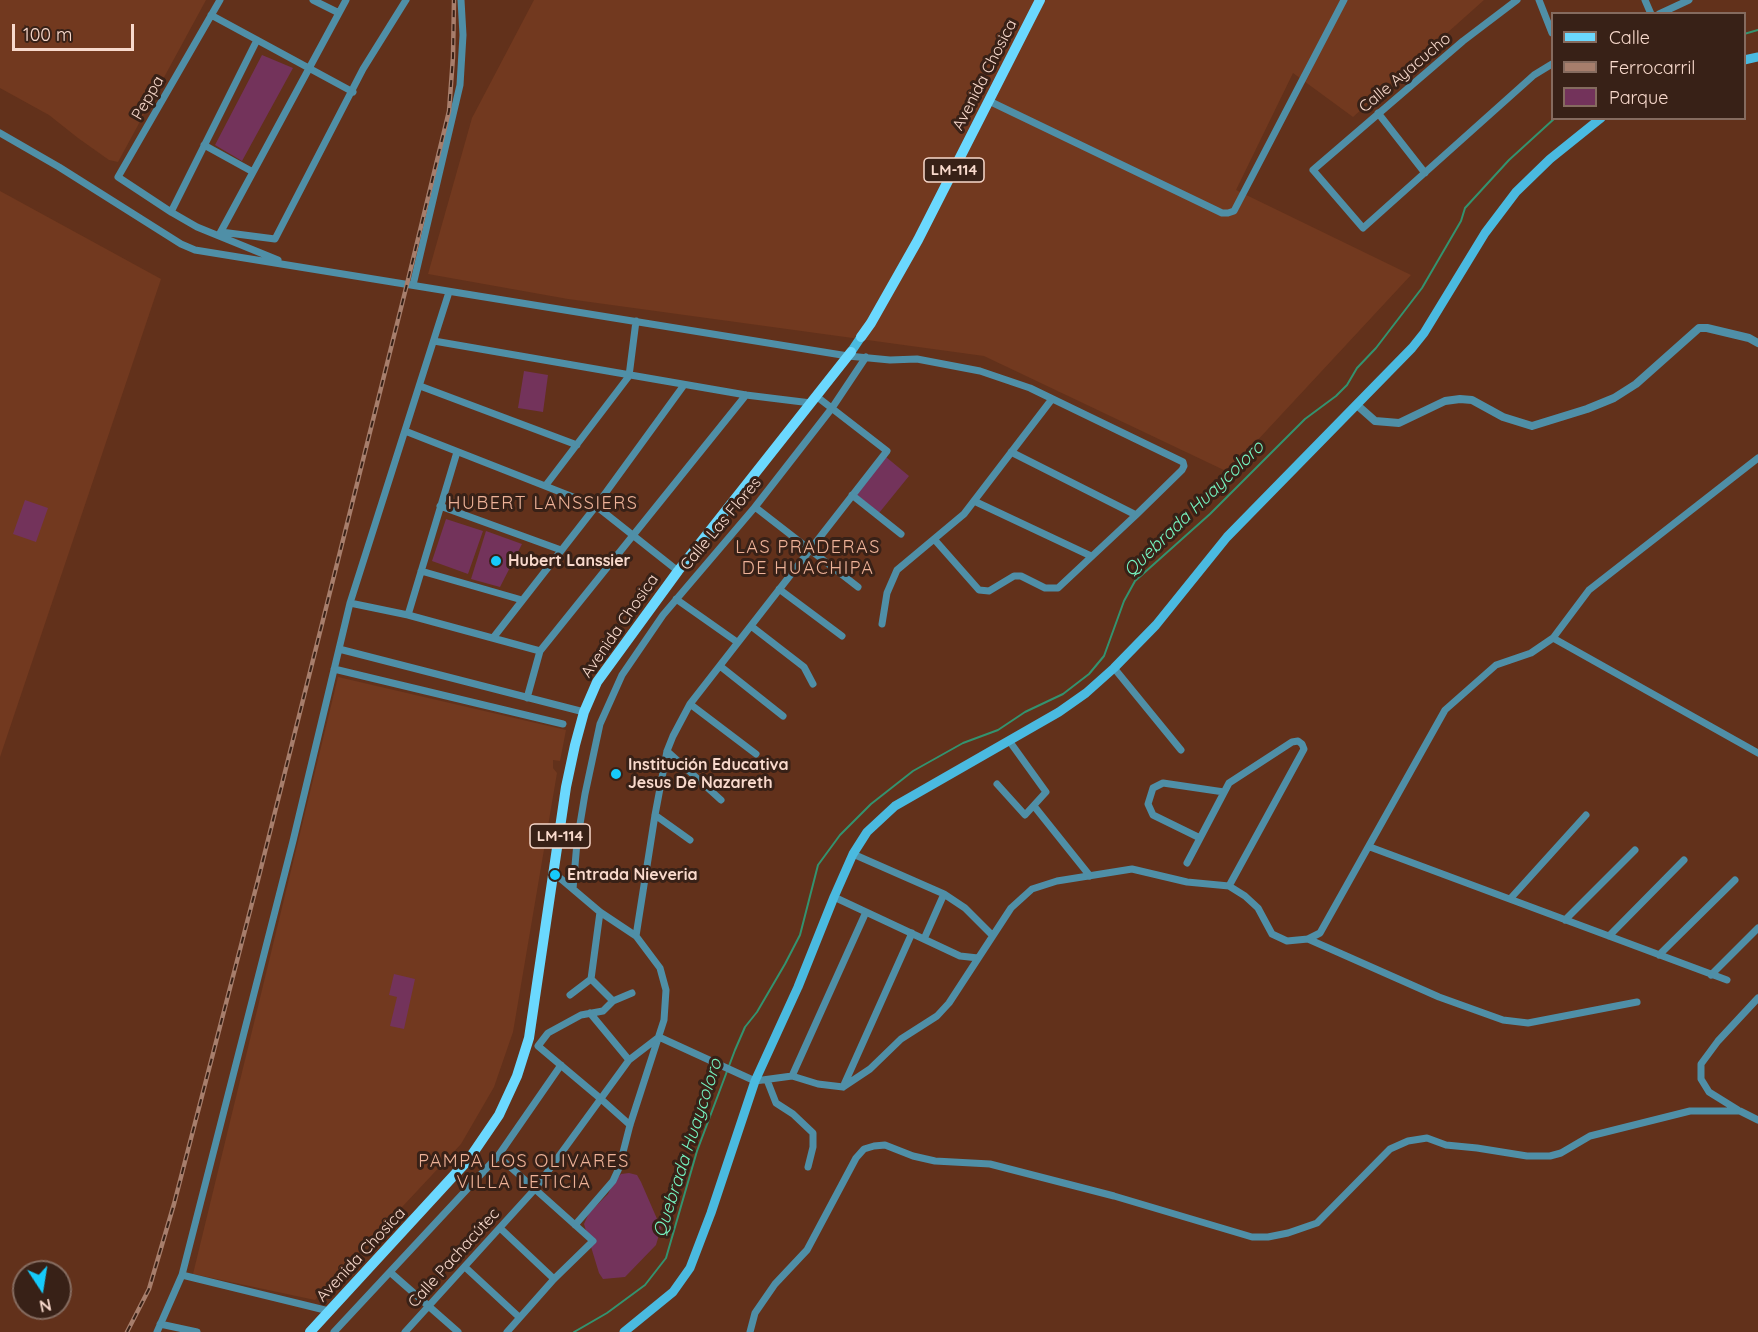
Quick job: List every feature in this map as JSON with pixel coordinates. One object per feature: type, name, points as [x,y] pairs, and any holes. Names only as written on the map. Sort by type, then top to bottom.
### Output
[{"type":"main road","name":"Avenida Chosica","points":[[310,1332],[469,1159],[499,1115],[517,1076],[529,1038],[566,787],[584,712],[604,671],[678,571],[849,354],[871,322],[918,240],[1040,0]]},
{"type":"main road","points":[[624,1332],[673,1292],[683,1281],[690,1268],[755,1081],[798,987],[853,854],[867,832],[895,806],[1059,712],[1086,693],[1114,668],[1156,625],[1227,537],[1413,348],[1485,232],[1516,192],[1550,159],[1599,120]]},
{"type":"street","name":"Peppa","points":[[171,212],[118,177],[220,0]]},
{"type":"street","points":[[313,0],[339,13]]},
{"type":"street","points":[[220,233],[346,0]]},
{"type":"street","points":[[220,233],[275,239],[363,69],[406,0]]},
{"type":"street","points":[[412,285],[460,85],[463,35],[461,0]]},
{"type":"street","points":[[989,101],[1222,213],[1228,213],[1234,211],[1344,0]]},
{"type":"street","name":"Calle Ayacucho","points":[[1425,172],[1363,228],[1313,170],[1463,41],[1517,0]]},
{"type":"street","points":[[1539,0],[1551,30]]},
{"type":"street","points":[[1663,12],[1689,0]]},
{"type":"street","points":[[212,15],[352,92]]},
{"type":"street","points":[[257,40],[171,212],[197,226],[220,233],[288,264]]},
{"type":"street","points":[[1378,113],[1425,172],[1534,75],[1551,65]]},
{"type":"street","points":[[0,133],[181,244],[195,250],[866,357],[890,360],[917,359],[980,371],[1030,388],[1183,462],[1182,470],[1058,588],[1045,588],[1021,576],[1014,576],[989,591],[980,590],[934,539]]},
{"type":"street","points":[[204,145],[253,172]]},
{"type":"street","points":[[157,1332],[182,1275],[293,841],[350,603],[449,292]]},
{"type":"street","points":[[546,485],[629,376],[636,321]]},
{"type":"street","points":[[1357,405],[1375,421],[1399,423],[1445,401],[1472,400],[1503,417],[1532,426],[1614,398],[1636,384],[1699,328],[1749,338],[1758,343]]},
{"type":"street","points":[[434,342],[746,395],[813,400],[831,408],[887,451],[809,549],[752,626],[736,642],[690,704],[673,736],[655,815],[636,936]]},
{"type":"street","name":"Calle Las Flores","points":[[573,889],[577,842],[600,724],[622,675],[676,598],[755,507],[831,408],[866,357]]},
{"type":"street","points":[[493,638],[596,506],[684,385]]},
{"type":"street","points":[[420,386],[577,445]]},
{"type":"street","points":[[527,698],[540,651],[635,536],[746,395]]},
{"type":"street","points":[[882,624],[887,593],[897,570],[964,514],[1052,399]]},
{"type":"street","points":[[405,431],[596,506],[678,571]]},
{"type":"street","points":[[408,615],[457,452]]},
{"type":"street","points":[[1011,452],[1136,515]]},
{"type":"street","points":[[659,1037],[755,1081],[792,1076],[818,1084],[843,1087],[870,1070],[901,1039],[937,1016],[949,1003],[1011,908],[1032,889],[1058,881],[1132,869],[1187,882],[1229,886],[1258,908],[1272,934],[1287,941],[1308,939],[1320,933],[1445,710],[1496,665],[1531,653],[1553,638],[1589,590],[1758,458]]},
{"type":"street","points":[[852,495],[901,534]]},
{"type":"street","points":[[974,501],[1090,556]]},
{"type":"street","points":[[440,506],[561,550]]},
{"type":"street","points":[[755,507],[858,587]]},
{"type":"street","points":[[421,571],[522,600]]},
{"type":"street","points":[[779,590],[842,636]]},
{"type":"street","points":[[676,598],[736,642]]},
{"type":"street","points":[[350,603],[408,615],[540,651]]},
{"type":"street","points":[[752,626],[804,667],[813,684]]},
{"type":"street","points":[[1553,638],[1758,753]]},
{"type":"street","points":[[339,649],[584,712]]},
{"type":"street","points":[[720,666],[783,716]]},
{"type":"street","points":[[1114,668],[1181,750]]},
{"type":"street","points":[[334,669],[563,724]]},
{"type":"street","points":[[690,704],[756,754]]},
{"type":"street","points":[[997,784],[1025,815],[1046,792],[1010,741]]},
{"type":"street","points":[[1187,863],[1229,783],[1292,742],[1298,741],[1304,749],[1229,886]]},
{"type":"street","points":[[668,751],[721,800]]},
{"type":"street","points":[[1200,838],[1153,815],[1148,804],[1153,788],[1163,783],[1224,792]]},
{"type":"street","points":[[1034,806],[1090,876]]},
{"type":"street","points":[[655,815],[690,840]]},
{"type":"street","points":[[1510,899],[1586,815]]},
{"type":"street","points":[[1370,847],[1727,980]]},
{"type":"street","points":[[1565,920],[1635,850]]},
{"type":"street","points":[[853,854],[944,894],[965,908],[992,935]]},
{"type":"street","points":[[1609,936],[1684,860]]},
{"type":"street","points":[[554,873],[600,912],[636,936],[660,968],[666,990],[664,1020],[630,1125],[619,1168],[613,1181],[575,1225]]},
{"type":"street","points":[[1659,955],[1735,880]]},
{"type":"street","points":[[924,939],[944,894]]},
{"type":"street","points":[[834,897],[960,956],[978,958]]},
{"type":"street","points":[[570,995],[591,979],[600,912]]},
{"type":"street","points":[[792,1076],[866,912]]},
{"type":"street","points":[[1711,975],[1758,928]]},
{"type":"street","points":[[843,1087],[912,933]]},
{"type":"street","points":[[1308,939],[1439,997],[1503,1020],[1528,1023],[1637,1002]]},
{"type":"street","points":[[591,979],[613,1001]]},
{"type":"street","points":[[630,1125],[538,1046],[548,1033],[590,1013],[603,1011],[613,1001],[632,993]]},
{"type":"street","points":[[1758,998],[1718,1041],[1701,1064],[1701,1079],[1709,1092],[1758,1120]]},
{"type":"street","points":[[590,1013],[629,1060]]},
{"type":"street","name":"Calle Pachacútec","points":[[405,1332],[535,1190],[629,1060],[659,1037]]},
{"type":"street","points":[[334,1332],[498,1156],[561,1065]]},
{"type":"street","points":[[767,1080],[776,1103],[794,1114],[813,1133],[813,1147],[808,1167]]},
{"type":"street","points":[[750,1332],[755,1313],[775,1284],[807,1250],[856,1158],[864,1149],[874,1146],[885,1145],[913,1156],[935,1161],[990,1164],[1114,1196],[1252,1237],[1268,1237],[1317,1223],[1390,1149],[1408,1141],[1427,1138],[1446,1145],[1527,1156],[1550,1156],[1561,1153],[1590,1136],[1690,1111],[1740,1111]]},
{"type":"street","points":[[498,1156],[592,1241],[554,1279],[507,1332]]},
{"type":"street","points":[[500,1228],[554,1279]]},
{"type":"street","points":[[465,1267],[519,1317]]},
{"type":"street","points":[[391,1273],[458,1332]]},
{"type":"street","points":[[182,1275],[329,1311]]},
{"type":"street","points":[[160,1324],[197,1332]]},
{"type":"shaded area","points":[[0,0],[206,0],[118,162],[109,160],[49,115],[0,88]]},
{"type":"shaded area","points":[[534,0],[1484,0],[1353,117],[1293,73],[1236,190],[1411,275],[1228,472],[984,356],[568,299],[428,274],[472,118]]},
{"type":"shaded area","points":[[0,191],[161,279],[0,757]]},
{"type":"shaded area","points":[[338,677],[566,730],[560,761],[553,760],[553,768],[557,773],[513,1032],[494,1087],[461,1144],[315,1300],[193,1274]]},
{"type":"green space","points":[[262,55],[293,68],[242,161],[215,145]]},
{"type":"green space","points":[[524,371],[548,375],[543,412],[518,408]]},
{"type":"green space","points":[[886,457],[909,476],[879,513],[856,494]]},
{"type":"green space","points":[[25,500],[48,508],[36,542],[13,534]]},
{"type":"green space","points":[[446,519],[483,531],[468,574],[432,561]]},
{"type":"green space","points":[[486,531],[522,544],[500,587],[471,579]]},
{"type":"green space","points":[[394,974],[415,979],[404,1029],[390,1026],[397,997],[389,995]]},
{"type":"green space","points":[[621,1174],[637,1175],[661,1228],[656,1245],[625,1277],[603,1279],[599,1273],[584,1224],[589,1213],[608,1194]]},
{"type":"waterway","name":"Quebrada Huaycoloro","points":[[1746,33],[1758,30]]},
{"type":"waterway","name":"Quebrada Huaycoloro","points":[[574,1332],[607,1313],[645,1285],[666,1258],[697,1151],[735,1050],[745,1027],[757,1012],[800,935],[818,865],[840,835],[871,804],[913,771],[963,743],[998,730],[1025,712],[1063,694],[1089,674],[1104,656],[1124,601],[1135,581],[1210,514],[1305,419],[1347,385],[1357,368],[1376,348],[1422,288],[1461,221],[1465,208],[1509,160],[1553,120]]},
{"type":"railway","points":[[127,1332],[149,1289],[174,1204],[258,880],[407,284],[449,111],[454,0]]},
{"type":"place","name":"Hubert Lanssier","points":[[496,561]]},
{"type":"place","name":"Institución Educativa Jesus De Nazareth","points":[[616,774]]},
{"type":"place","name":"Entrada Nieveria","points":[[555,875]]},
{"type":"district","name":"HUBERT LANSSIERS","points":[[543,504]]},
{"type":"district","name":"LAS PRADERAS DE HUACHIPA","points":[[808,558]]},
{"type":"district","name":"PAMPA LOS OLIVARES VILLA LETICIA","points":[[524,1172]]}]
